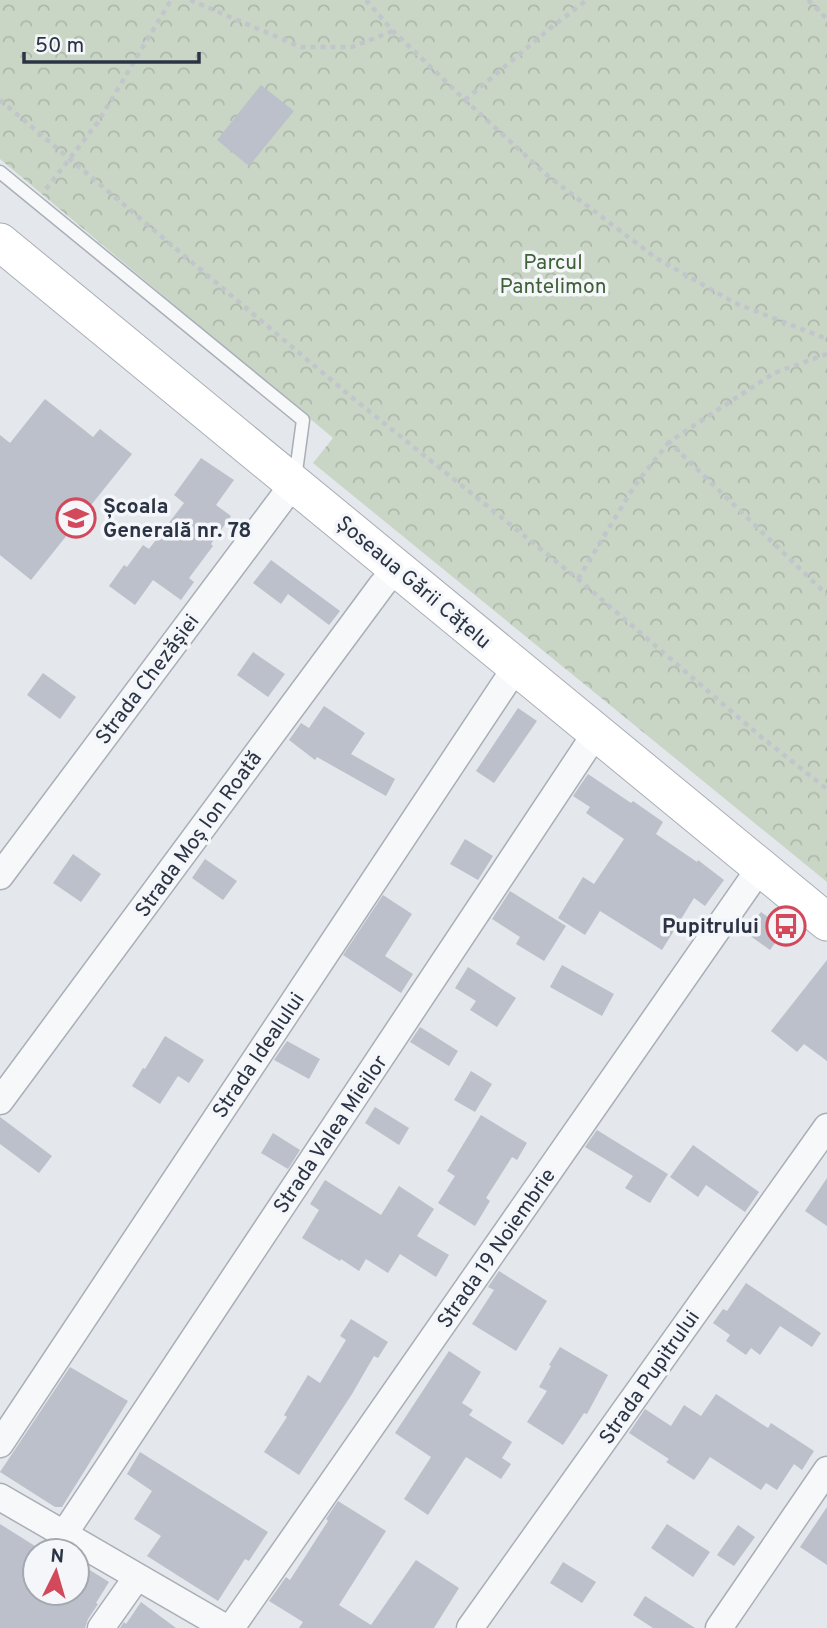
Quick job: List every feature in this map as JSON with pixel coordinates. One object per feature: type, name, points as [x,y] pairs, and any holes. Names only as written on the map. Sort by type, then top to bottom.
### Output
[{"type":"main road","name":"Șoseaua Gării Cățelu","points":[[0,242],[827,922]]},
{"type":"street","name":"Strada Chezășiei","points":[[0,876],[294,483]]},
{"type":"street","name":"Strada Moș Ion Roată","points":[[0,1101],[397,568]]},
{"type":"street","name":"Strada Idealului","points":[[0,1444],[516,667]]},
{"type":"street","name":"Strada Valea Mieilor","points":[[64,1534],[596,733]]},
{"type":"street","name":"Strada 19 Noiembrie","points":[[231,1628],[760,867]]},
{"type":"street","name":"Strada Pupitrului","points":[[470,1628],[827,1127]]},
{"type":"street","points":[[719,1628],[827,1470]]},
{"type":"street","points":[[2,1503],[64,1534],[226,1628]]},
{"type":"street","points":[[101,1628],[137,1577]]},
{"type":"lane","points":[[0,172],[303,420],[294,483]]},
{"type":"path","points":[[36,201],[98,122],[171,0]]},
{"type":"path","points":[[190,0],[301,47],[352,47],[393,31]]},
{"type":"path","points":[[366,0],[393,31],[548,176],[656,258],[735,303],[827,340]]},
{"type":"path","points":[[465,100],[587,0]]},
{"type":"path","points":[[808,0],[827,19]]},
{"type":"path","points":[[0,100],[349,395],[578,579],[760,736],[827,789]]},
{"type":"path","points":[[578,579],[635,485],[669,442],[774,373],[827,354]]},
{"type":"path","points":[[669,442],[827,594]]},
{"type":"green space","name":"Parcul Pantelimon","points":[[0,0],[827,0],[827,882],[313,463],[333,438],[0,159]]},
{"type":"building","points":[[261,85],[294,111],[249,166],[217,140]]},
{"type":"building","points":[[45,399],[93,437],[100,429],[132,454],[31,580],[0,555],[0,435],[10,443]]},
{"type":"building","points":[[201,458],[234,480],[216,505],[231,516],[189,578],[194,582],[181,600],[153,580],[135,605],[109,586],[143,545],[149,549],[184,503],[174,495]]},
{"type":"building","points":[[271,560],[340,611],[329,625],[288,594],[281,604],[253,583]]},
{"type":"building","points":[[253,652],[285,674],[268,697],[237,675]]},
{"type":"building","points":[[43,673],[76,697],[60,719],[27,695]]},
{"type":"building","points":[[324,706],[365,733],[351,754],[395,779],[386,796],[317,757],[315,760],[289,740],[301,723],[309,728]]},
{"type":"building","points":[[518,708],[537,721],[494,783],[476,771]]},
{"type":"building","points":[[588,774],[663,822],[656,834],[724,880],[705,906],[694,898],[662,950],[600,911],[585,935],[558,918],[583,877],[594,884],[624,839],[586,813],[590,807],[573,796]]},
{"type":"building","points":[[465,839],[493,856],[478,880],[450,864]]},
{"type":"building","points":[[73,854],[101,874],[81,902],[53,883]]},
{"type":"building","points":[[205,859],[237,881],[223,900],[192,878]]},
{"type":"building","points":[[510,891],[566,926],[544,961],[516,944],[520,937],[492,919]]},
{"type":"building","points":[[383,895],[412,914],[385,956],[413,974],[401,993],[343,955]]},
{"type":"building","points":[[761,912],[785,929],[770,950],[745,932]]},
{"type":"building","points":[[827,960],[827,1061],[804,1044],[797,1052],[771,1031]]},
{"type":"building","points":[[562,965],[614,994],[602,1016],[550,987]]},
{"type":"building","points":[[468,967],[516,998],[497,1027],[470,1010],[476,1001],[455,988]]},
{"type":"building","points":[[420,1027],[458,1051],[449,1066],[410,1042]]},
{"type":"building","points":[[165,1036],[204,1060],[189,1083],[178,1076],[160,1104],[132,1086]]},
{"type":"building","points":[[287,1041],[320,1059],[309,1079],[274,1060]]},
{"type":"building","points":[[471,1071],[492,1084],[475,1112],[454,1100]]},
{"type":"building","points":[[375,1107],[409,1128],[399,1145],[365,1123]]},
{"type":"building","points":[[481,1115],[527,1143],[517,1160],[512,1157],[486,1198],[490,1201],[475,1226],[438,1203],[455,1176],[447,1171]]},
{"type":"building","points":[[0,1117],[52,1156],[39,1173],[0,1144]]},
{"type":"building","points":[[597,1130],[668,1174],[650,1203],[625,1188],[633,1176],[585,1147]]},
{"type":"building","points":[[273,1133],[300,1150],[288,1169],[261,1153]]},
{"type":"building","points":[[693,1145],[759,1192],[745,1212],[706,1185],[698,1197],[670,1177]]},
{"type":"building","points":[[827,1178],[827,1226],[805,1211]]},
{"type":"building","points":[[325,1180],[381,1215],[399,1186],[434,1209],[417,1236],[449,1255],[436,1277],[400,1254],[388,1273],[366,1259],[359,1271],[302,1238],[319,1210],[310,1204]]},
{"type":"building","points":[[499,1271],[547,1301],[516,1351],[472,1324],[494,1290],[488,1287]]},
{"type":"building","points":[[746,1283],[821,1333],[812,1347],[780,1326],[760,1355],[751,1348],[746,1355],[726,1341],[730,1335],[713,1323],[723,1309],[727,1311]]},
{"type":"building","points":[[351,1319],[388,1342],[378,1358],[374,1356],[299,1475],[264,1452],[287,1417],[284,1415],[308,1375],[320,1383],[346,1340],[340,1336]]},
{"type":"building","points":[[560,1347],[608,1375],[587,1414],[584,1413],[563,1445],[527,1422],[547,1391],[539,1387]]},
{"type":"building","points":[[449,1351],[481,1372],[462,1403],[473,1410],[469,1415],[512,1442],[502,1458],[511,1464],[501,1479],[466,1457],[428,1515],[404,1499],[431,1457],[395,1433]]},
{"type":"building","points":[[70,1367],[128,1401],[62,1507],[55,1507],[0,1472]]},
{"type":"building","points":[[716,1394],[768,1428],[771,1423],[814,1451],[802,1470],[794,1464],[777,1490],[766,1483],[761,1490],[710,1457],[694,1480],[666,1462],[669,1459],[629,1433],[645,1409],[671,1426],[684,1405],[701,1416]]},
{"type":"building","points":[[140,1452],[268,1532],[249,1561],[245,1559],[218,1601],[147,1556],[161,1536],[134,1519],[152,1491],[127,1474]]},
{"type":"building","points":[[338,1501],[386,1531],[339,1605],[371,1625],[416,1560],[459,1588],[434,1628],[299,1628],[303,1622],[269,1601],[286,1577],[290,1580]]},
{"type":"building","points":[[827,1507],[827,1565],[800,1547]]},
{"type":"building","points":[[0,1524],[21,1537],[21,1607],[91,1607],[91,1571],[109,1582],[85,1628],[0,1628]]},
{"type":"building","points":[[667,1524],[710,1552],[693,1577],[651,1548]]},
{"type":"building","points":[[738,1525],[755,1537],[734,1566],[717,1555]]},
{"type":"building","points":[[563,1562],[596,1582],[582,1603],[550,1583]]},
{"type":"building","points":[[645,1596],[695,1628],[653,1628],[633,1615]]},
{"type":"building","points":[[141,1602],[176,1628],[120,1628],[124,1622],[126,1624]]},
{"type":"place","name":"Școala Generală nr. 78","points":[[76,518]]},
{"type":"place","name":"Pupitrului","points":[[786,926]]}]
